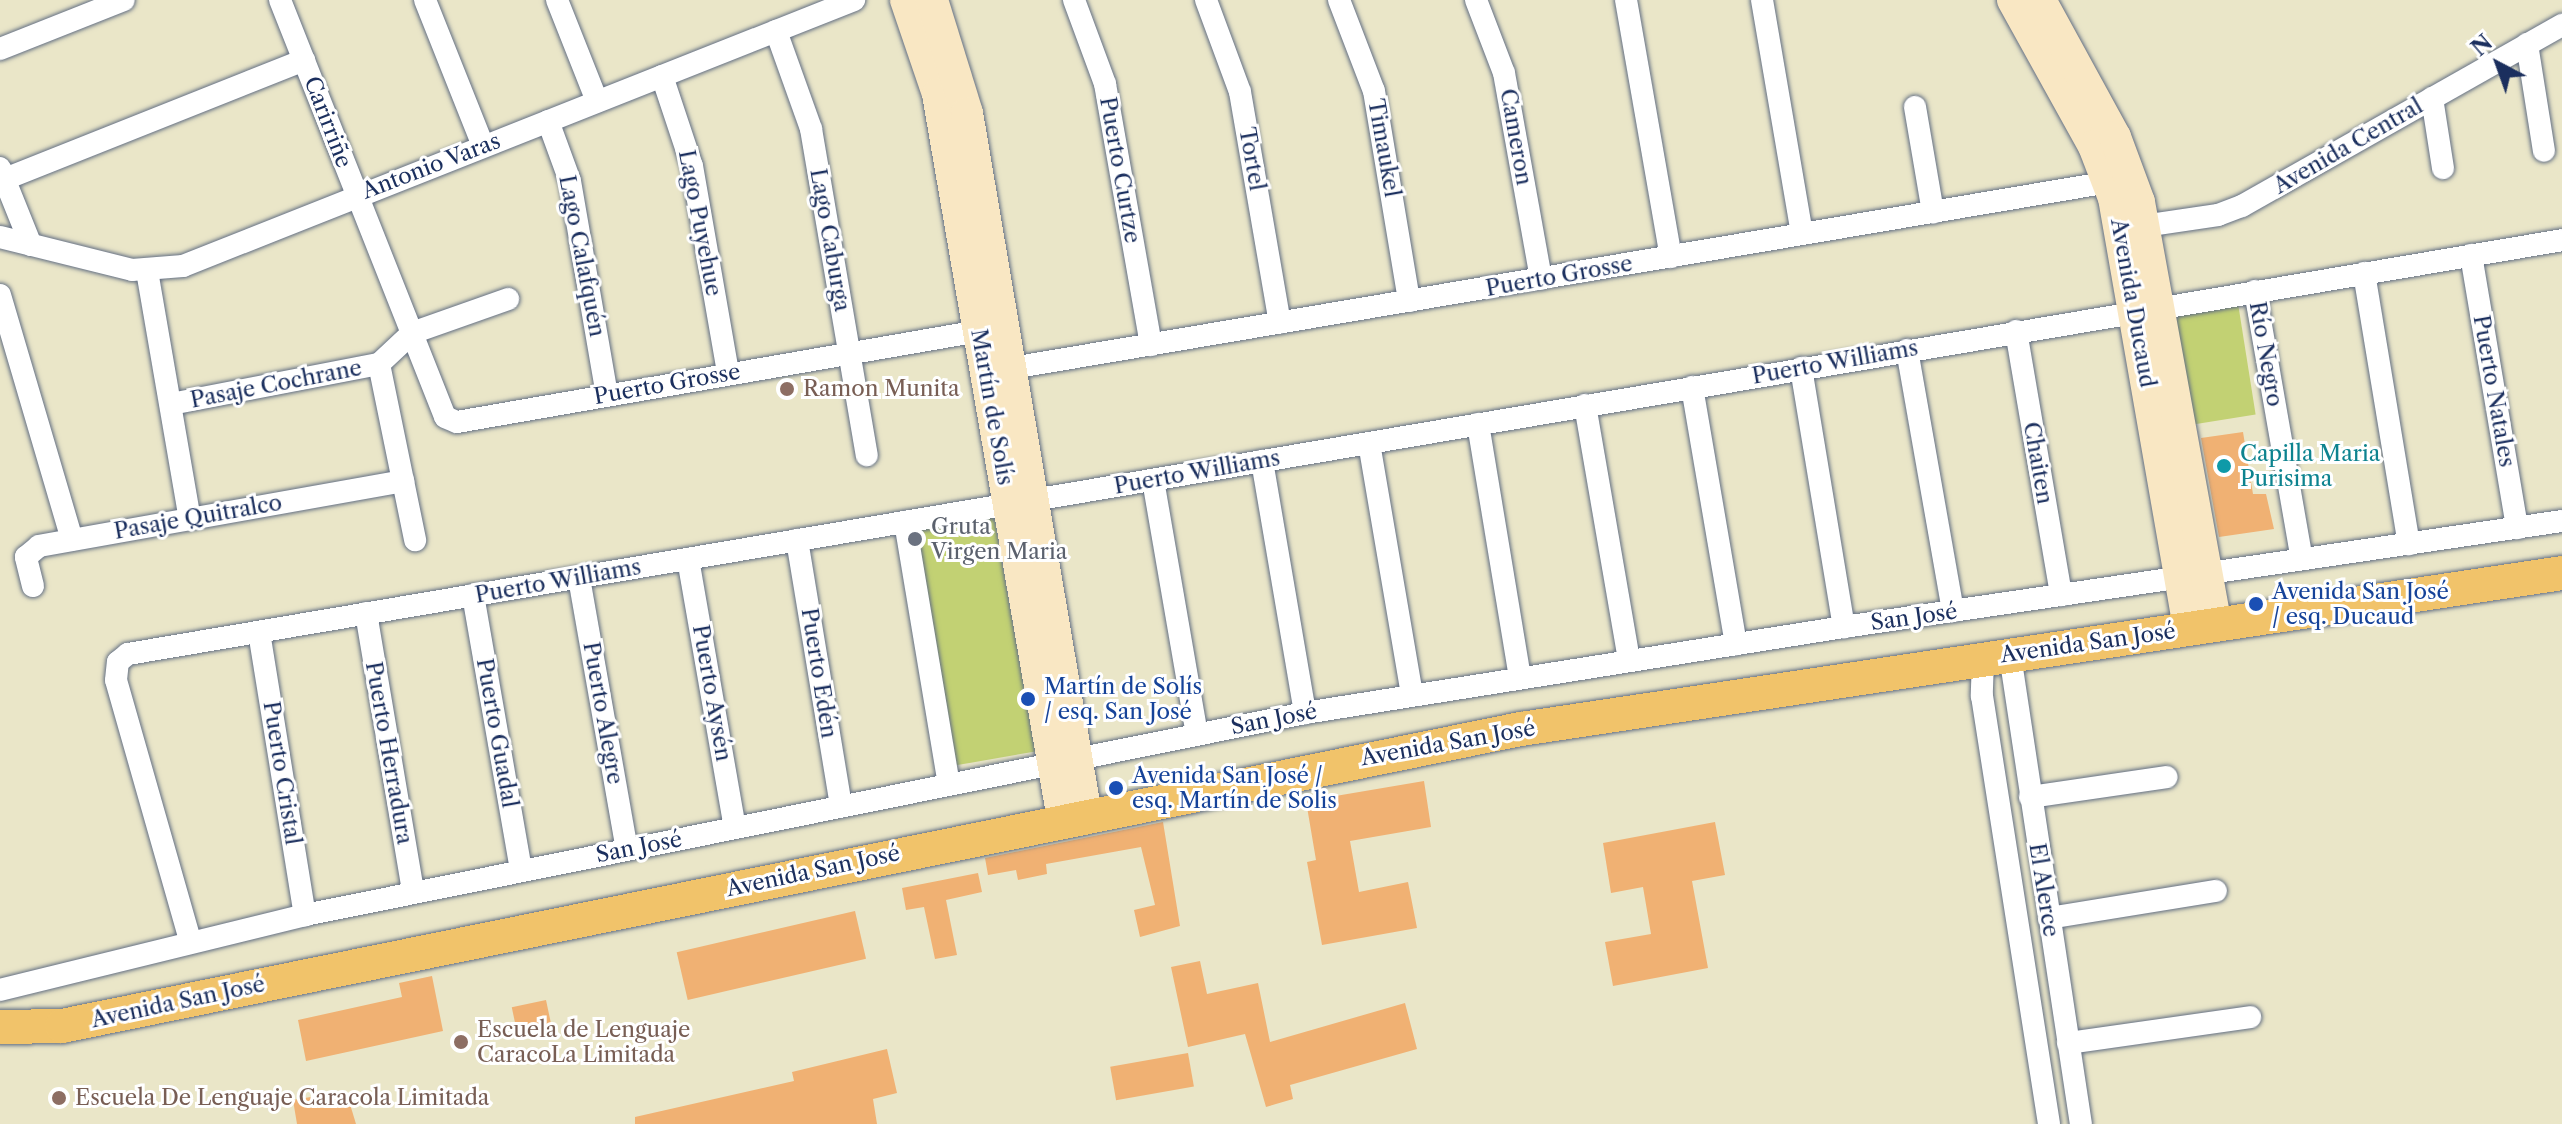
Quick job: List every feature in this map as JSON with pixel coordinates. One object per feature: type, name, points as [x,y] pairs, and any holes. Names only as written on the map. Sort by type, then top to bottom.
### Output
[{"type":"main road","name":"Avenida San José","points":[[0,1027],[62,1026],[1074,817],[1521,729],[2562,573]]},
{"type":"main road","name":"Avenida San José","points":[[0,1048],[31,1041],[62,1026]]},
{"type":"street","points":[[0,49],[124,0]]},
{"type":"street","name":"Carirriñe","points":[[280,0],[412,333]]},
{"type":"street","points":[[425,0],[483,146]]},
{"type":"street","points":[[557,0],[597,101]]},
{"type":"street","name":"Antonio Varas","points":[[0,237],[147,271],[183,266],[854,0]]},
{"type":"street","name":"Martín de Solís","points":[[906,0],[938,94],[979,331],[998,371]]},
{"type":"street","name":"Martín de Solís","points":[[932,0],[962,88],[998,371],[1074,817]]},
{"type":"street","name":"Puerto Curtze","points":[[1074,0],[1105,84],[1151,345]]},
{"type":"street","name":"Tortel","points":[[1206,0],[1240,92],[1280,323]]},
{"type":"street","name":"Timaukel","points":[[1339,0],[1374,91],[1409,301]]},
{"type":"street","name":"Cameron","points":[[1476,0],[1506,82],[1541,279]]},
{"type":"street","points":[[1626,0],[1671,257]]},
{"type":"street","points":[[1762,0],[1802,234]]},
{"type":"street","name":"Avenida Ducaud","points":[[2013,0],[2120,180]]},
{"type":"street","name":"Avenida Ducaud","points":[[2040,0],[2120,180],[2133,227],[2202,626]]},
{"type":"street","name":"Avenida Central","points":[[2133,227],[2227,213],[2562,25]]},
{"type":"street","name":"Lago Caburga","points":[[776,31],[811,129],[867,455]]},
{"type":"street","points":[[2527,44],[2544,151]]},
{"type":"street","points":[[31,245],[2,173],[304,60]]},
{"type":"street","name":"Lago Puyehue","points":[[662,76],[692,166],[728,373]]},
{"type":"street","points":[[2432,98],[2443,168]]},
{"type":"street","points":[[1915,107],[1933,212]]},
{"type":"street","name":"Lago Calafquén","points":[[548,121],[573,192],[607,395]]},
{"type":"street","name":"Puerto Grosse","points":[[998,371],[2120,180]]},
{"type":"street","name":"Puerto Williams","points":[[190,940],[116,668],[134,653],[2562,240]]},
{"type":"street","name":"Puerto Natales","points":[[2471,255],[2517,528]]},
{"type":"street","points":[[147,271],[190,519]]},
{"type":"street","points":[[2364,273],[2409,544]]},
{"type":"street","name":"Río Negro","points":[[2255,291],[2302,559]]},
{"type":"street","points":[[0,295],[72,540]]},
{"type":"street","name":"Pasaje Cochrane","points":[[171,404],[379,364],[412,333],[508,299]]},
{"type":"street","name":"Puerto Grosse","points":[[412,333],[445,417],[457,422],[849,351],[979,331]]},
{"type":"street","name":"Chaiten","points":[[2016,331],[2061,595]]},
{"type":"street","points":[[1907,350],[1953,611]]},
{"type":"street","points":[[379,364],[415,540]]},
{"type":"street","points":[[1801,368],[1844,627]]},
{"type":"street","points":[[1692,387],[1736,644]]},
{"type":"street","points":[[1585,405],[1629,660]]},
{"type":"street","points":[[1478,424],[1520,677]]},
{"type":"street","points":[[1369,443],[1412,694]]},
{"type":"street","points":[[1262,461],[1305,713]]},
{"type":"street","points":[[1153,480],[1197,734]]},
{"type":"street","name":"Pasaje Quitralco","points":[[33,586],[29,552],[72,540],[403,481]]},
{"type":"street","name":"San José","points":[[0,990],[190,940],[413,892],[1305,713],[1844,627],[2562,521]]},
{"type":"street","points":[[905,522],[949,784]]},
{"type":"street","name":"Puerto Edén","points":[[797,540],[841,806]]},
{"type":"street","name":"Puerto Aysén","points":[[688,559],[735,827]]},
{"type":"street","name":"Puerto Alegre","points":[[579,578],[627,849]]},
{"type":"street","name":"Puerto Guadal","points":[[473,595],[521,871]]},
{"type":"street","name":"Puerto Herradura","points":[[366,613],[413,892]]},
{"type":"street","name":"Puerto Cristal","points":[[259,632],[305,915]]},
{"type":"street","name":"El Alerce","points":[[1996,657],[2030,797],[2081,1124]]},
{"type":"street","name":"El Alerce","points":[[1996,657],[1982,696],[2049,1124]]},
{"type":"street","points":[[2030,797],[2167,777]]},
{"type":"street","points":[[2049,918],[2216,891]]},
{"type":"street","points":[[2068,1043],[2250,1017]]},
{"type":"green space","points":[[2237,297],[2256,415],[2188,425],[2170,308]]},
{"type":"green space","points":[[994,517],[1035,751],[955,766],[913,531]]},
{"type":"building","name":"Capilla Maria Purisima","points":[[2243,432],[2253,494],[2266,494],[2274,529],[2219,537],[2201,438]]},
{"type":"building","points":[[1424,781],[1431,827],[1350,841],[1359,892],[1408,882],[1417,928],[1322,945],[1307,862],[1316,860],[1306,801]]},
{"type":"building","points":[[1163,822],[1180,926],[1140,937],[1134,910],[1155,905],[1141,847],[1046,864],[1047,874],[1018,880],[1016,870],[988,875],[985,858]]},
{"type":"building","points":[[1715,822],[1725,875],[1692,881],[1708,968],[1613,986],[1605,942],[1651,934],[1643,887],[1611,893],[1603,843]]},
{"type":"building","points":[[978,873],[982,892],[946,900],[957,955],[935,959],[924,907],[906,910],[902,888]]},
{"type":"building","points":[[855,911],[866,959],[688,1000],[677,952]]},
{"type":"building","points":[[1200,961],[1207,994],[1258,983],[1270,1042],[1405,1003],[1417,1049],[1290,1085],[1293,1099],[1266,1107],[1245,1034],[1188,1047],[1171,967]]},
{"type":"building","points":[[432,976],[443,1031],[306,1061],[298,1020],[402,997],[399,983]]},
{"type":"building","points":[[546,1000],[551,1024],[517,1032],[512,1007]]},
{"type":"building","points":[[887,1049],[897,1093],[873,1099],[877,1124],[635,1124],[635,1117],[794,1081],[792,1072]]},
{"type":"building","points":[[1188,1053],[1194,1086],[1116,1100],[1110,1067]]},
{"type":"building","points":[[346,1091],[356,1124],[297,1124],[293,1100]]},
{"type":"place","name":"Ramon Munita","points":[[787,389]]},
{"type":"place","name":"Capilla Maria Purisima","points":[[2224,466]]},
{"type":"place","name":"Gruta Virgen Maria","points":[[915,539]]},
{"type":"place","name":"Avenida San José / esq. Ducaud","points":[[2256,604]]},
{"type":"place","name":"Martín de Solís / esq. San José","points":[[1028,699]]},
{"type":"place","name":"Avenida San José / esq. Martín de Solis","points":[[1116,788]]},
{"type":"place","name":"Escuela de Lenguaje CaracoLa Limitada","points":[[461,1042]]},
{"type":"place","name":"Escuela De Lenguaje Caracola Limitada","points":[[59,1098]]}]
